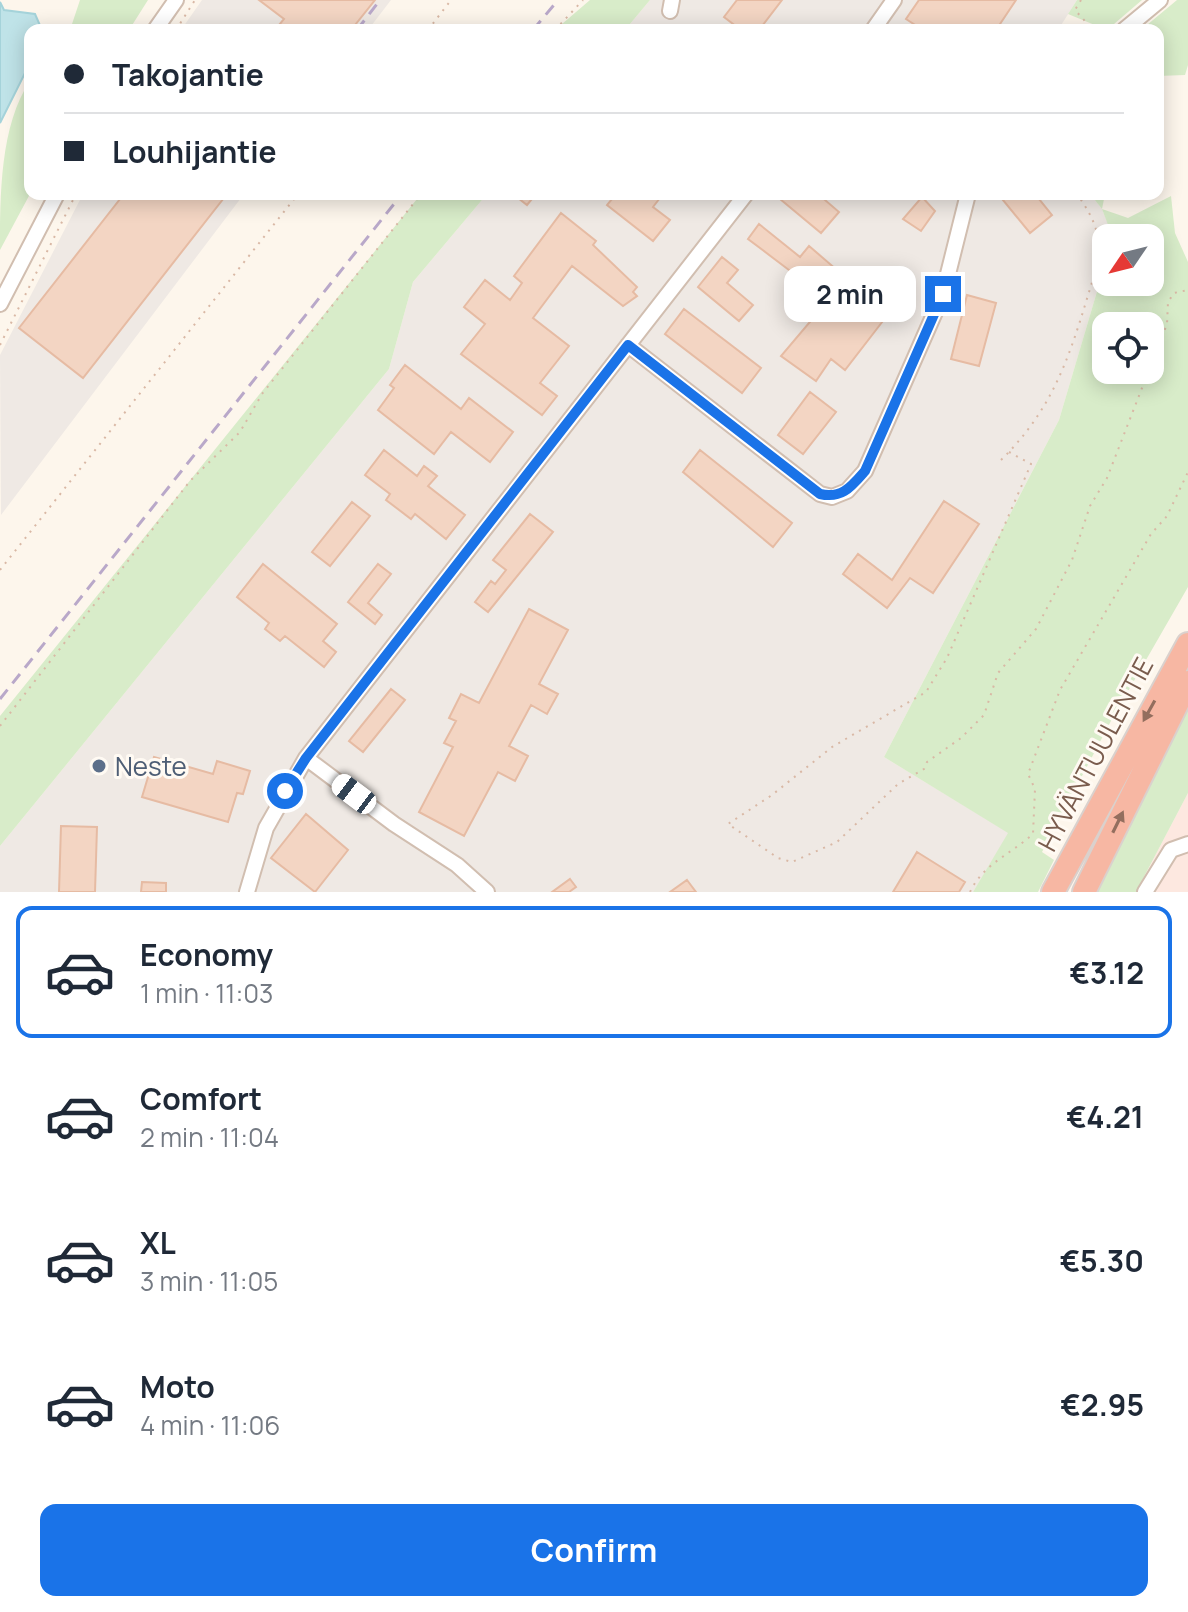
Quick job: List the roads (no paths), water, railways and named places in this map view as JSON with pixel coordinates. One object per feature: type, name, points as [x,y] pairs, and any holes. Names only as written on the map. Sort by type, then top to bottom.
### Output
[{"type":"highway","name":"HYVÄNTUULENTIE","points":[[1053,892],[1188,644]]},
{"type":"highway","name":"HYVÄNTUULENTIE","points":[[1084,892],[1188,682]]},
{"type":"street","points":[[159,24],[176,0]]},
{"type":"street","points":[[877,24],[894,0]]},
{"type":"street","points":[[1131,24],[1160,0]]},
{"type":"street","points":[[0,304],[54,200]]},
{"type":"street","points":[[247,892],[266,828],[306,758],[741,200]]},
{"type":"street","points":[[628,345],[820,494],[832,497],[847,491],[865,471],[943,294],[966,200]]},
{"type":"street","points":[[306,758],[394,824],[457,865],[487,892]]},
{"type":"street","points":[[1145,892],[1171,850],[1188,844]]},
{"type":"water","points":[[0,2],[4,10],[35,14],[39,24],[24,24],[24,75],[0,123]]},
{"type":"railway","points":[[362,24],[380,0]]},
{"type":"railway","points":[[538,24],[558,0]]},
{"type":"railway","points":[[0,699],[397,200]]},
{"type":"place","name":"Neste","points":[[99,766]]}]
